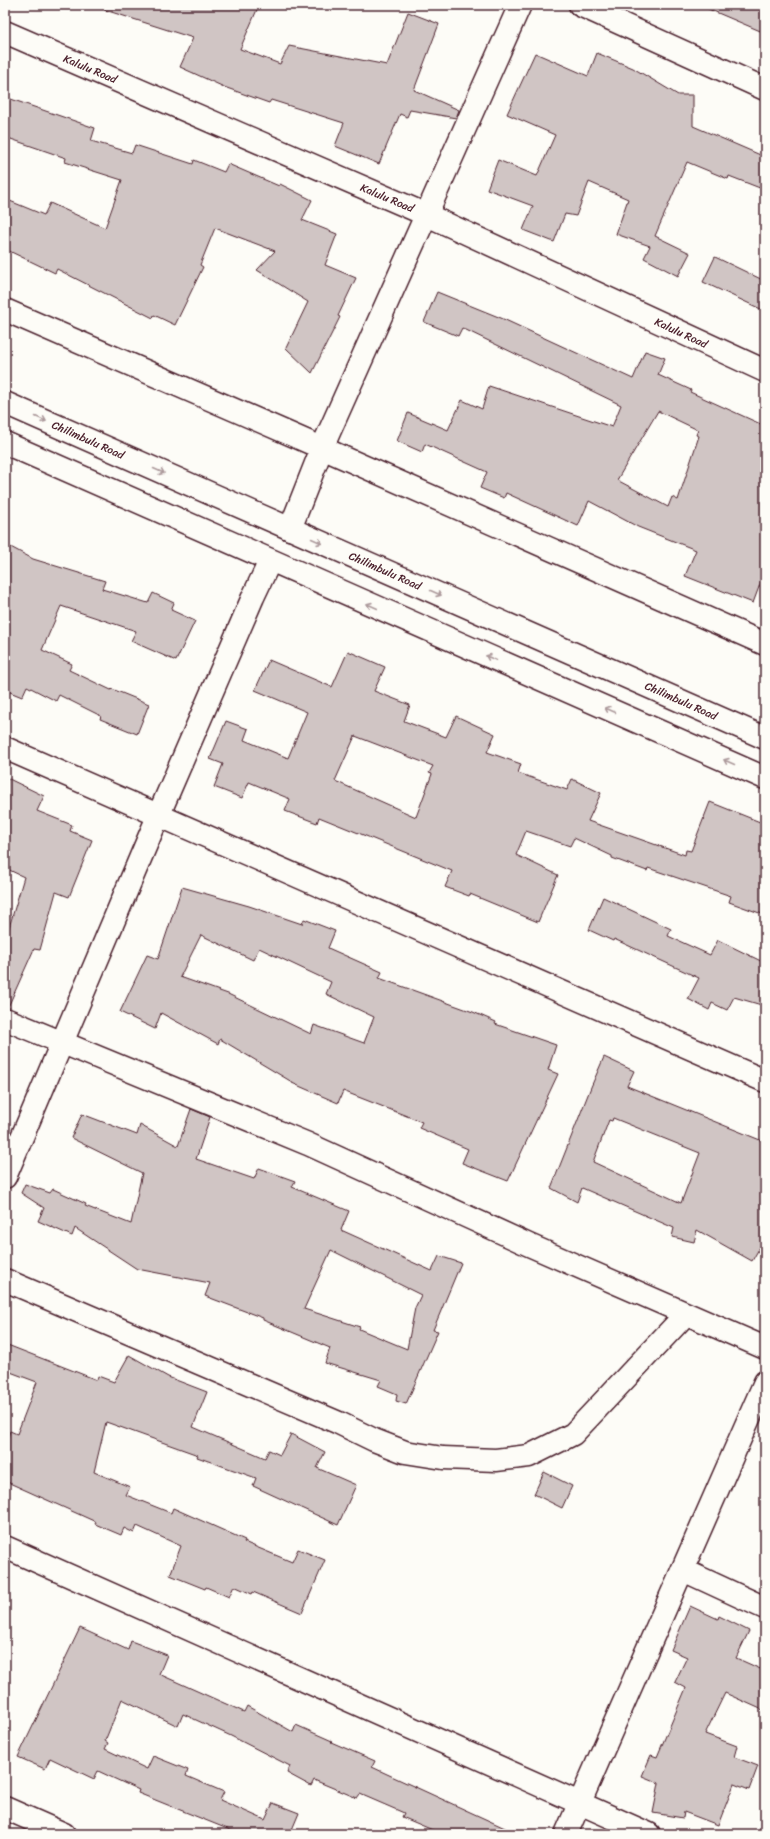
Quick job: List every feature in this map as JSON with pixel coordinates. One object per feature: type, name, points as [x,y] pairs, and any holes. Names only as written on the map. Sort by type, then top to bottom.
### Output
[{"type":"street","points":[[290,529],[322,448],[520,5]]},
{"type":"street","points":[[580,5],[765,89]]},
{"type":"street","name":"Kalulu Road","points":[[5,32],[427,215],[765,372]]},
{"type":"street","points":[[5,310],[322,448],[765,644]]},
{"type":"street","name":"Chilimbulu Road","points":[[5,403],[765,738]]},
{"type":"street","points":[[5,444],[765,778]]},
{"type":"street","points":[[5,1177],[158,814],[253,596],[270,561]]},
{"type":"street","points":[[5,748],[765,1081]]},
{"type":"street","points":[[5,1019],[308,1144],[528,1245],[765,1348]]},
{"type":"street","points":[[5,1280],[339,1423],[374,1440],[405,1452],[443,1458],[496,1460],[529,1456],[572,1434],[686,1314]]},
{"type":"street","points":[[566,1834],[765,1382]]},
{"type":"street","points":[[5,1547],[649,1834]]},
{"type":"street","points":[[683,1570],[765,1608]]},
{"type":"street","points":[[5,1808],[64,1834]]},
{"type":"building","points":[[105,5],[259,5],[240,49],[280,64],[289,46],[387,65],[408,12],[439,24],[414,90],[459,110],[456,118],[410,110],[407,117],[400,114],[379,164],[335,146],[344,123],[271,100],[269,103],[224,87],[180,67],[193,38],[105,10]]},
{"type":"building","points":[[699,5],[765,5],[765,33]]},
{"type":"building","points":[[535,53],[588,76],[597,53],[633,68],[678,95],[693,95],[693,126],[765,157],[765,190],[729,176],[728,179],[687,162],[655,236],[690,253],[678,276],[644,258],[650,246],[616,234],[628,199],[589,182],[576,216],[565,214],[554,242],[523,230],[533,206],[487,189],[498,160],[537,176],[555,135],[507,114]]},
{"type":"building","points":[[5,97],[95,128],[91,141],[132,153],[135,145],[193,164],[194,160],[224,172],[228,164],[279,186],[280,184],[312,200],[302,220],[337,234],[325,265],[356,278],[338,316],[340,317],[312,373],[286,348],[308,302],[257,270],[275,251],[215,228],[200,265],[203,267],[175,325],[154,315],[153,318],[57,269],[55,273],[5,249],[5,199],[44,215],[50,203],[105,228],[122,180],[65,162],[66,158],[5,137]]},
{"type":"building","points":[[715,257],[765,281],[765,311],[703,282]]},
{"type":"building","points":[[437,292],[501,318],[633,379],[645,351],[665,358],[658,375],[691,390],[690,392],[765,426],[765,571],[753,603],[685,576],[696,550],[638,527],[589,501],[578,526],[506,493],[504,498],[480,488],[487,472],[425,444],[422,452],[397,441],[408,413],[448,430],[462,400],[482,409],[489,386],[612,427],[621,405],[462,328],[458,336],[424,322]],"holes":[[[658,411],[698,430],[696,435],[699,436],[678,500],[672,497],[668,507],[617,480]]]},
{"type":"building","points":[[5,544],[33,559],[105,581],[102,589],[148,603],[153,593],[174,603],[171,610],[195,621],[176,661],[131,641],[136,631],[61,606],[42,650],[72,664],[69,670],[111,690],[112,689],[149,704],[137,734],[100,719],[101,716],[59,695],[56,701],[27,686],[22,697],[5,690]]},
{"type":"building","points":[[348,651],[385,667],[374,691],[410,705],[404,721],[446,737],[456,716],[495,734],[487,752],[521,764],[518,773],[567,790],[572,779],[601,793],[588,821],[685,855],[686,850],[691,851],[710,802],[765,824],[765,915],[729,902],[731,896],[648,868],[647,871],[612,858],[612,856],[574,838],[570,846],[526,831],[516,855],[558,875],[538,922],[470,894],[469,896],[445,887],[452,871],[319,817],[317,823],[285,811],[290,799],[249,782],[242,798],[214,787],[223,764],[210,759],[226,721],[248,729],[244,740],[288,758],[307,712],[255,690],[269,660],[332,687]],"holes":[[[355,736],[433,766],[429,773],[432,774],[416,817],[335,781]]]},
{"type":"building","points":[[5,777],[44,796],[37,811],[72,825],[70,831],[92,840],[69,897],[56,892],[40,950],[34,949],[8,1007],[5,1007],[5,941],[24,877],[5,868]]},
{"type":"building","points":[[182,887],[249,906],[302,924],[304,919],[335,931],[328,948],[382,972],[379,978],[473,1012],[496,1022],[495,1024],[556,1045],[548,1070],[558,1074],[508,1181],[462,1163],[468,1149],[419,1128],[422,1122],[343,1091],[338,1103],[292,1083],[220,1039],[218,1044],[161,1013],[155,1029],[120,1012],[147,955],[158,959]],"holes":[[[201,935],[253,960],[259,948],[331,982],[326,994],[374,1017],[364,1043],[314,1025],[311,1034],[228,994],[180,977]]]},
{"type":"building","points":[[603,897],[671,929],[668,936],[710,955],[718,940],[765,963],[765,1006],[734,997],[727,1010],[712,1003],[709,1010],[688,999],[699,978],[614,939],[613,941],[589,930]]},
{"type":"building","points":[[604,1057],[634,1071],[627,1086],[765,1142],[765,1238],[752,1261],[697,1230],[694,1242],[672,1237],[674,1228],[582,1188],[577,1202],[551,1188]],"holes":[[[613,1118],[700,1153],[681,1203],[593,1162],[609,1120],[612,1121]]]},
{"type":"building","points":[[191,1109],[210,1117],[196,1159],[254,1179],[259,1168],[295,1181],[292,1187],[349,1211],[341,1230],[432,1271],[439,1256],[461,1263],[433,1330],[438,1331],[406,1404],[396,1401],[397,1394],[378,1386],[381,1380],[325,1363],[330,1348],[263,1320],[263,1318],[205,1296],[210,1283],[137,1269],[75,1228],[72,1236],[38,1221],[44,1208],[21,1193],[25,1184],[50,1193],[53,1189],[86,1204],[85,1206],[131,1224],[142,1173],[71,1138],[82,1114],[137,1135],[140,1125],[178,1146]],"holes":[[[331,1250],[421,1295],[415,1308],[407,1349],[359,1329],[360,1327],[304,1309]]]},
{"type":"building","points":[[5,1344],[97,1380],[98,1376],[114,1382],[129,1355],[168,1377],[207,1392],[193,1427],[265,1458],[269,1450],[280,1455],[291,1434],[325,1452],[317,1468],[356,1485],[338,1525],[253,1486],[256,1478],[197,1457],[198,1455],[106,1422],[94,1472],[130,1487],[126,1495],[171,1513],[173,1508],[245,1540],[244,1542],[292,1562],[298,1549],[325,1560],[302,1613],[253,1592],[252,1594],[234,1586],[229,1597],[206,1587],[205,1589],[170,1575],[181,1546],[137,1526],[134,1533],[124,1528],[121,1535],[95,1524],[96,1522],[5,1481],[5,1444],[10,1431],[17,1434],[37,1382],[5,1370]]},
{"type":"building","points":[[544,1472],[572,1486],[562,1508],[534,1494]]},
{"type":"building","points":[[690,1606],[718,1619],[719,1616],[749,1631],[736,1658],[765,1671],[765,1711],[725,1693],[705,1734],[737,1746],[734,1757],[758,1766],[749,1790],[734,1784],[718,1825],[684,1812],[683,1818],[653,1813],[659,1783],[642,1776],[651,1755],[657,1757],[686,1688],[675,1682],[687,1657],[671,1650]]},
{"type":"building","points":[[80,1628],[128,1650],[131,1641],[167,1655],[159,1674],[244,1712],[247,1706],[293,1732],[296,1725],[332,1741],[331,1742],[375,1761],[372,1767],[518,1834],[442,1834],[402,1817],[404,1813],[360,1794],[357,1798],[314,1780],[311,1786],[287,1773],[290,1766],[183,1714],[178,1726],[122,1699],[105,1741],[108,1743],[105,1749],[147,1769],[153,1756],[188,1770],[186,1776],[224,1792],[220,1800],[265,1820],[273,1803],[299,1813],[291,1832],[296,1834],[240,1834],[138,1793],[139,1790],[98,1771],[94,1779],[50,1758],[45,1769],[18,1757]]}]
